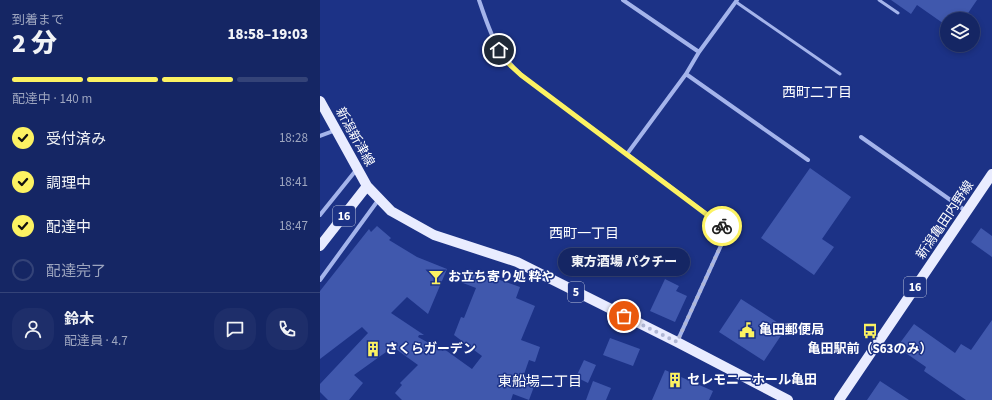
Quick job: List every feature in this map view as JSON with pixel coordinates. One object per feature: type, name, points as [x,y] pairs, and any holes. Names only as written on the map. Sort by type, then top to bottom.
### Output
[{"type":"main road","name":"新潟新津線","points":[[320,101],[367,186]]},
{"type":"main road","name":"新潟亀田内野線","points":[[839,400],[992,174]]},
{"type":"main road","name":"5","points":[[367,186],[391,211],[434,235],[517,262],[677,342],[788,400]]},
{"type":"main road","name":"16","points":[[320,246],[367,186]]},
{"type":"street","points":[[479,0],[490,33],[508,63],[521,75],[728,230],[677,342]]},
{"type":"street","points":[[623,0],[699,52]]},
{"type":"street","points":[[627,154],[686,74],[699,52],[737,1]]},
{"type":"street","points":[[686,74],[808,160]]},
{"type":"street","points":[[320,136],[336,130]]},
{"type":"street","points":[[861,137],[967,211]]},
{"type":"street","points":[[320,215],[358,168]]},
{"type":"street","points":[[320,280],[379,198]]},
{"type":"lane","points":[[879,0],[898,12]]},
{"type":"lane","points":[[737,1],[840,74]]},
{"type":"building","points":[[891,0],[977,0],[969,12],[940,12],[940,21],[917,5],[911,14]]},
{"type":"building","points":[[810,168],[851,197],[822,239],[834,247],[814,275],[761,238]]},
{"type":"building","points":[[377,226],[391,238],[389,240],[417,257],[447,269],[428,314],[407,297],[391,313],[424,335],[419,335],[418,337],[443,351],[444,349],[472,369],[482,356],[454,335],[461,317],[464,318],[476,288],[463,283],[468,269],[520,287],[516,298],[535,306],[521,340],[540,347],[535,362],[529,360],[522,380],[535,384],[529,400],[513,394],[511,400],[402,400],[395,393],[402,385],[400,383],[418,365],[393,347],[354,375],[363,383],[349,400],[328,400],[320,392],[320,384],[368,333],[362,327],[320,359],[320,291],[369,229],[371,232]]},
{"type":"building","points":[[981,228],[992,236],[992,257],[971,242]]},
{"type":"building","points":[[665,279],[679,286],[676,291],[687,296],[675,322],[650,311]]},
{"type":"building","points":[[741,299],[786,328],[764,361],[719,332]]},
{"type":"building","points":[[992,320],[992,400],[966,400],[924,371],[926,367],[897,347],[914,324],[955,353],[961,344],[971,350]]},
{"type":"building","points":[[610,338],[640,349],[633,366],[603,355]]},
{"type":"building","points":[[584,360],[596,365],[588,383],[576,377]]},
{"type":"building","name":"セレモニーホール亀田","points":[[665,370],[713,391],[709,400],[652,400]]},
{"type":"building","points":[[593,381],[611,388],[606,400],[586,400]]},
{"type":"building","points":[[880,381],[909,400],[867,400]]},
{"type":"way so far","points":[[624,316],[677,342],[728,230],[722,226]]},
{"type":"place","name":"お立ち寄り処 粋や","points":[[436,277]]},
{"type":"place","name":"東方酒場 パクチー","points":[[624,316]]},
{"type":"place","name":"亀田郵便局","points":[[747,330]]},
{"type":"place","name":"亀田駅前（S63のみ）","points":[[870,331]]},
{"type":"place","name":"さくらガーデン","points":[[373,349]]},
{"type":"place","name":"セレモニーホール亀田","points":[[675,380]]},
{"type":"district","name":"西町二丁目","points":[[817,93]]},
{"type":"district","name":"西町一丁目","points":[[584,234]]},
{"type":"district","name":"東船場二丁目","points":[[540,382]]},
{"type":"route","points":[[499,50],[508,63],[521,75],[722,226]]}]
